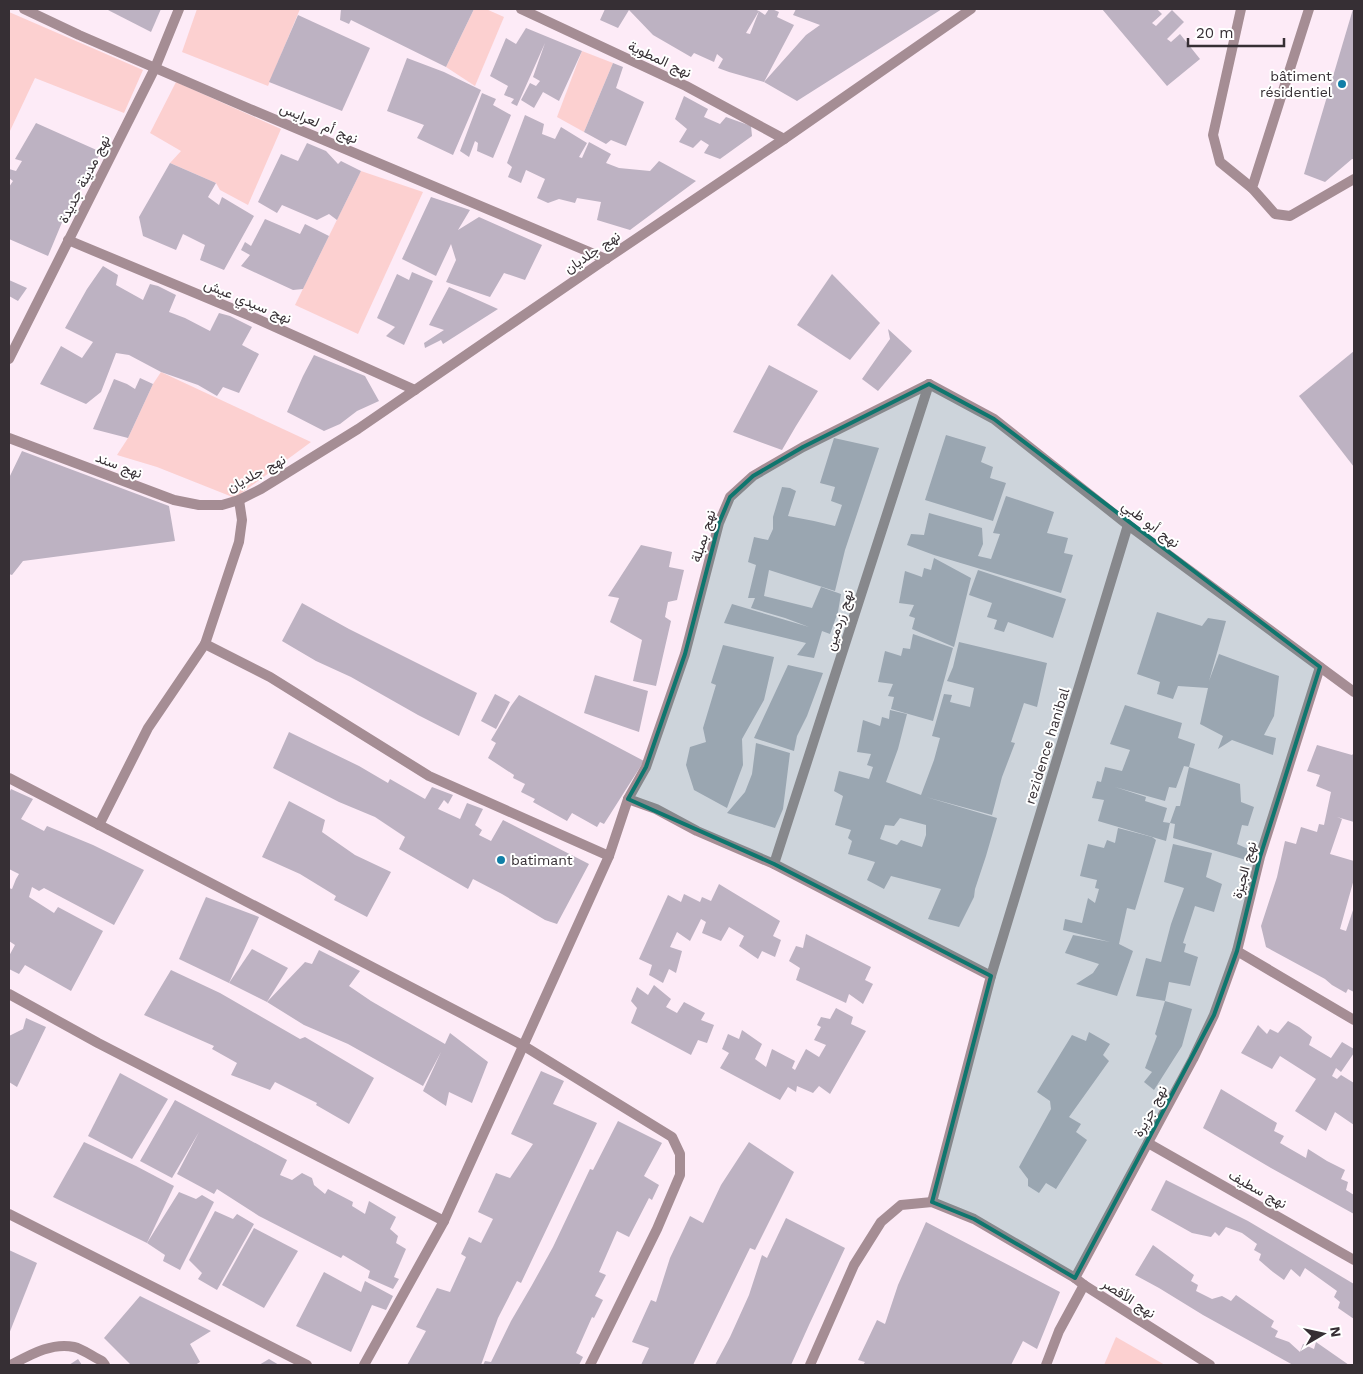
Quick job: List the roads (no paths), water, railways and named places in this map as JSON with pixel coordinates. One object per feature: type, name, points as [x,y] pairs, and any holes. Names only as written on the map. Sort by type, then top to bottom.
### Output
[{"type":"street","name":"نهج أم لعرايس","points":[[24,9],[155,68],[606,259]]},
{"type":"street","name":"نهج مدينة جديدة","points":[[9,359],[155,68],[179,9]]},
{"type":"street","name":"نهج المطوية","points":[[521,9],[686,86],[784,139]]},
{"type":"street","name":"نهج جلديان","points":[[222,505],[239,500],[260,489],[358,429],[784,139],[971,9]]},
{"type":"street","points":[[1241,9],[1213,135],[1220,162],[1252,188],[1275,214],[1290,216],[1354,179]]},
{"type":"street","points":[[1252,188],[1309,9]]},
{"type":"street","name":"نهج سيدي عيش","points":[[68,240],[254,318],[415,390]]},
{"type":"street","name":"نهج أبو ظبي","points":[[929,384],[994,419],[1128,525],[1354,692]]},
{"type":"street","name":"نهج بمبلة","points":[[364,1365],[444,1221],[609,856],[628,799],[646,767],[685,654],[719,523],[730,497],[753,476],[803,447],[929,384]]},
{"type":"street","name":"نهج زردمين","points":[[774,864],[929,384]]},
{"type":"street","name":"نهج سند","points":[[9,438],[174,500],[199,505],[222,505]]},
{"type":"street","points":[[99,825],[148,728],[205,644],[239,542],[242,520],[239,500]]},
{"type":"street","name":"rezidence hanibal","points":[[932,1202],[991,976],[1128,525]]},
{"type":"street","points":[[205,644],[270,677],[428,776],[609,856]]},
{"type":"street","name":"نهج الجيزة","points":[[1237,951],[1260,857],[1320,667]]},
{"type":"street","points":[[9,778],[524,1046],[672,1137],[680,1154],[680,1175],[657,1229],[590,1365]]},
{"type":"street","points":[[628,799],[656,809],[697,831],[774,864],[991,976]]},
{"type":"street","points":[[1237,951],[1354,1020]]},
{"type":"street","name":"نهج جزيرة","points":[[1079,1282],[1148,1143],[1193,1059],[1214,1014],[1237,951]]},
{"type":"street","points":[[9,994],[116,1052],[444,1221]]},
{"type":"street","name":"نهج سطيف","points":[[1148,1143],[1354,1260]]},
{"type":"street","points":[[810,1365],[854,1265],[881,1222],[901,1205],[932,1202],[974,1219],[1079,1282]]},
{"type":"street","points":[[9,1214],[307,1365]]},
{"type":"street","name":"نهج الأقصر","points":[[1046,1365],[1079,1282],[1210,1365]]},
{"type":"street","points":[[11,1365],[40,1350],[58,1346],[75,1347],[102,1361],[105,1365]]},
{"type":"place","name":"bâtiment résidentiel","points":[[1342,84]]},
{"type":"place","name":"batimant","points":[[501,860]]}]
